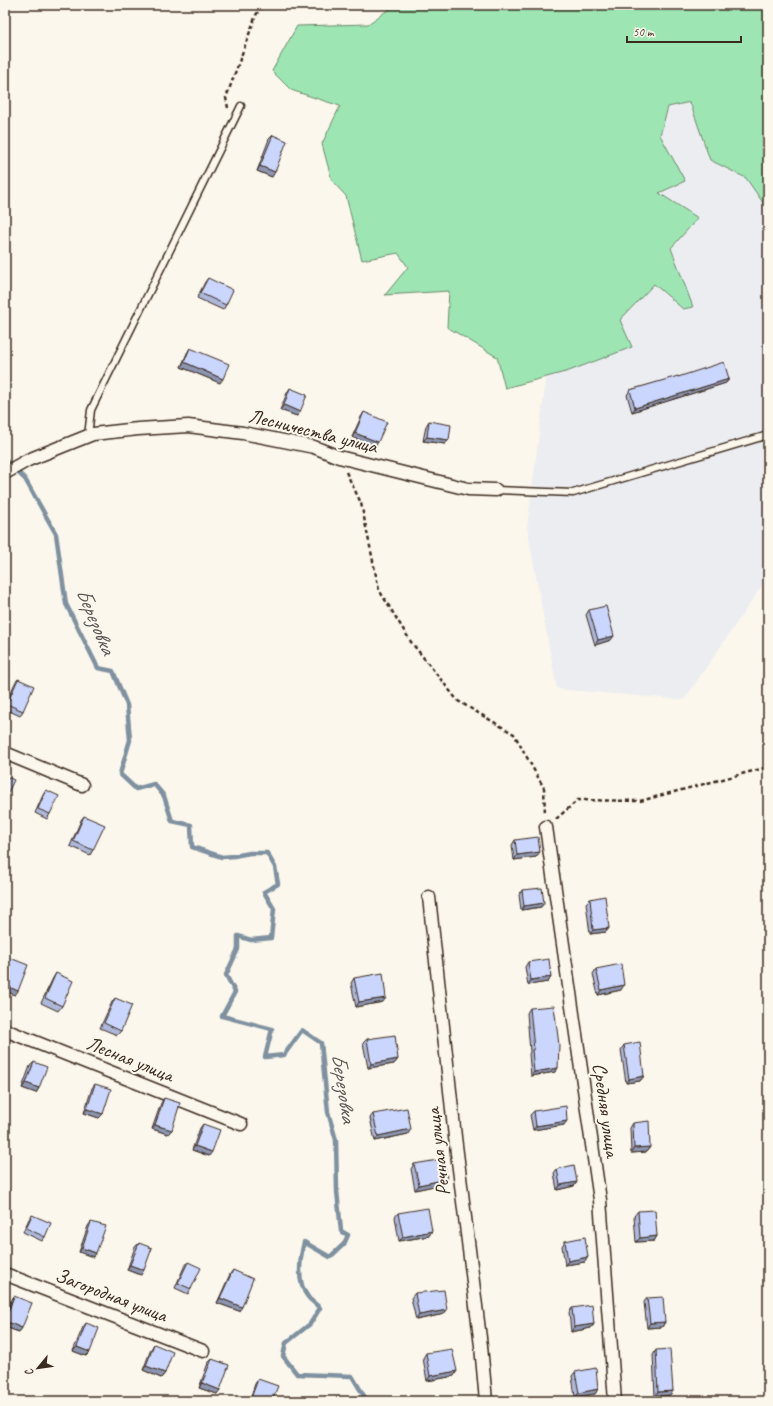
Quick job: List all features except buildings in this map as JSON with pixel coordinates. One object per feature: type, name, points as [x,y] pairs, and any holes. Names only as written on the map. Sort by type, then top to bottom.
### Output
[{"type":"street","name":"Лесничества улица","points":[[9,470],[28,460],[93,434],[138,429],[188,426],[243,433],[314,447],[339,457],[468,489],[496,490]]},
{"type":"street","points":[[5,753],[82,785]]},
{"type":"street","name":"Средняя улица","points":[[546,827],[600,1200],[615,1401]]},
{"type":"street","name":"Речная улица","points":[[429,898],[486,1401]]},
{"type":"street","name":"Лесная улица","points":[[5,1030],[241,1124]]},
{"type":"street","name":"Загородная улица","points":[[5,1274],[203,1351]]},
{"type":"lane","points":[[88,436],[91,410],[241,106]]},
{"type":"lane","points":[[496,490],[573,493],[768,435]]},
{"type":"path","points":[[232,124],[226,98],[256,15],[263,5]]},
{"type":"path","points":[[339,457],[361,503],[379,590],[411,642],[458,701],[514,734],[544,788],[546,827]]},
{"type":"path","points":[[546,827],[578,800],[640,801],[768,767]]},
{"type":"shaded area","points":[[660,45],[768,151],[768,577],[684,700],[557,689],[527,528],[556,300]]},
{"type":"green space","points":[[395,5],[768,5],[768,210],[746,178],[710,160],[690,102],[668,107],[660,135],[685,181],[659,193],[698,218],[671,248],[693,307],[683,309],[654,284],[620,320],[632,347],[569,371],[505,388],[497,357],[447,327],[449,291],[385,295],[408,267],[398,253],[362,260],[346,196],[332,181],[322,144],[340,106],[291,90],[272,71],[297,26],[368,24]]},
{"type":"waterway","name":"Березовка","points":[[5,460],[25,479],[56,534],[66,604],[98,668],[113,671],[127,705],[130,740],[120,774],[136,789],[154,784],[164,796],[172,821],[191,825],[192,847],[222,857],[250,853],[267,853],[275,867],[278,884],[264,892],[274,909],[271,938],[251,940],[238,936],[238,949],[226,975],[235,992],[222,1016],[272,1029],[265,1057],[284,1055],[302,1030],[321,1043],[328,1112],[336,1140],[337,1191],[341,1231],[348,1235],[344,1244],[330,1257],[304,1242],[300,1263],[300,1277],[304,1291],[320,1308],[310,1324],[286,1343],[283,1356],[297,1374],[352,1376],[367,1401]]}]
